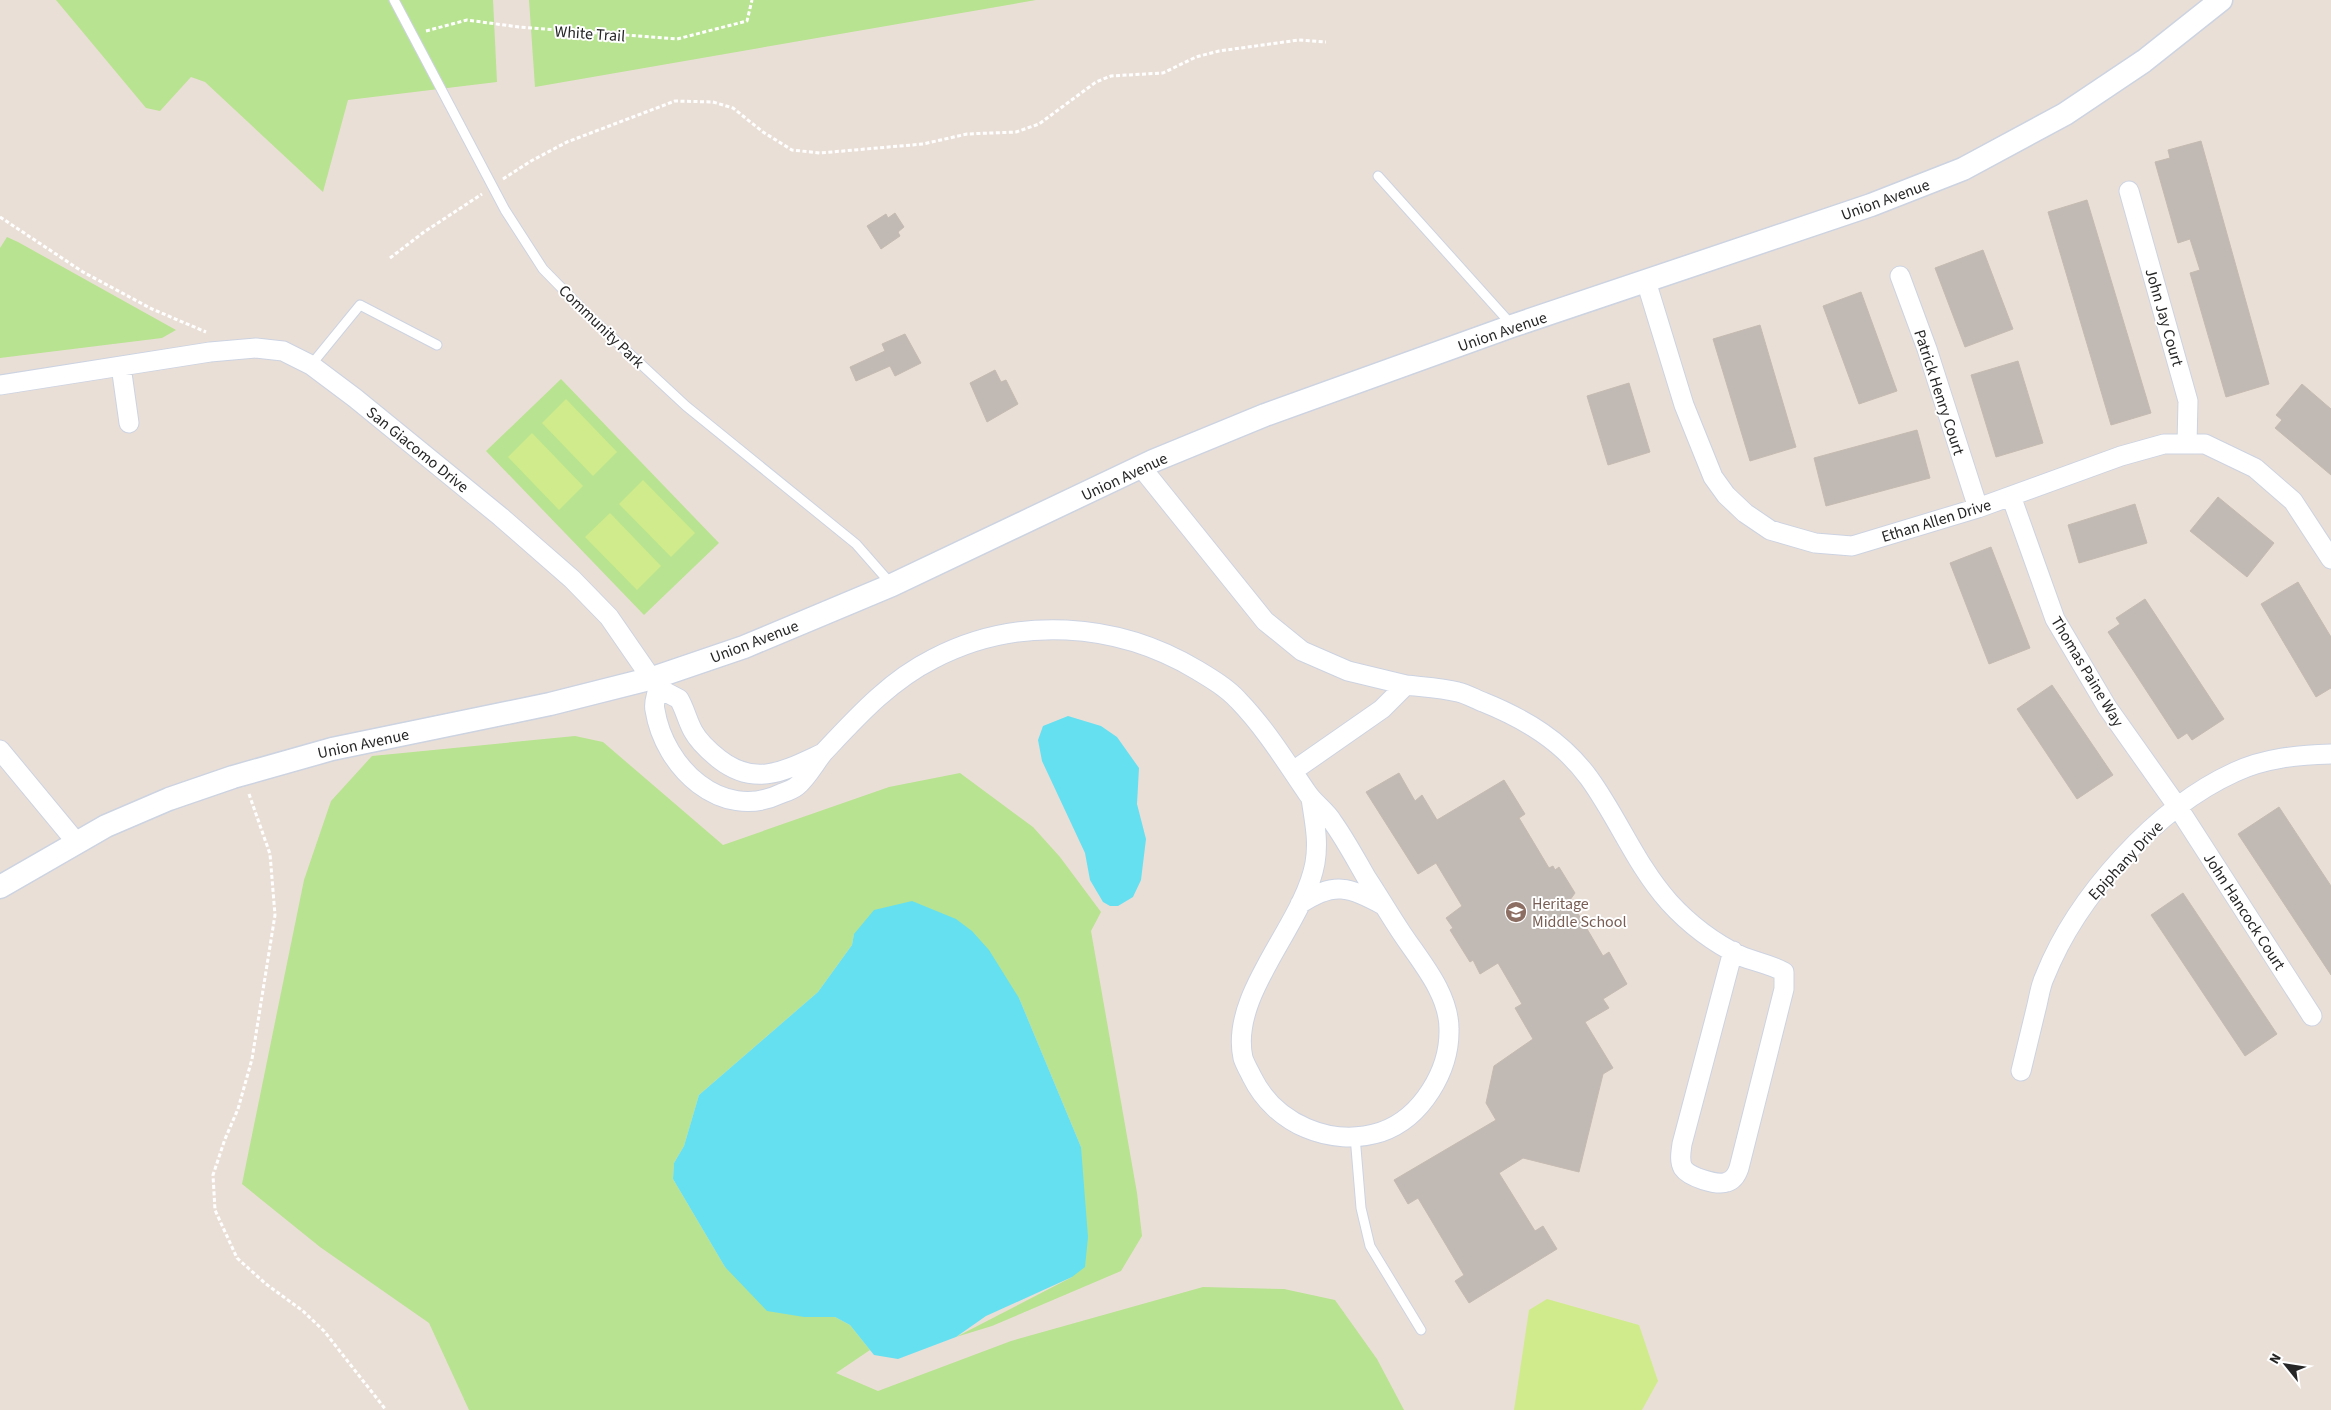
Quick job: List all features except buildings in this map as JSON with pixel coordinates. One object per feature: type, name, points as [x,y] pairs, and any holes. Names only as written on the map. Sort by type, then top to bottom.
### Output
[{"type":"street","name":"Union Avenue","points":[[0,887],[106,826],[170,799],[242,774],[332,749],[656,683],[892,585],[1141,467],[1265,415],[1512,326],[1871,205],[1963,169],[2065,114],[2144,61],[2221,0]]},
{"type":"street","name":"John Jay Court","points":[[2129,191],[2188,401],[2187,444]]},
{"type":"street","name":"Patrick Henry Court","points":[[1900,276],[1927,349],[1978,508]]},
{"type":"street","name":"Ethan Allen Drive","points":[[1646,281],[1684,405],[1713,477],[1726,495],[1745,513],[1770,530],[1815,543],[1852,546],[1978,508],[2121,456],[2164,444],[2205,444],[2256,468],[2293,500],[2331,560]]},
{"type":"street","name":"San Giacomo Drive","points":[[0,385],[210,352],[256,348],[283,351],[311,364],[501,517],[572,579],[609,617],[656,683]]},
{"type":"street","points":[[121,366],[129,423]]},
{"type":"street","points":[[1141,467],[1265,621],[1302,651],[1348,670],[1406,685],[1459,692],[1505,711],[1552,739],[1567,752],[1589,778],[1644,869],[1669,902],[1693,925],[1733,951],[1784,972],[1785,980],[1739,1168],[1735,1178],[1726,1183],[1692,1175],[1683,1168],[1680,1159],[1682,1144],[1733,951]]},
{"type":"street","name":"Thomas Paine Way","points":[[2011,496],[2055,618],[2107,707],[2178,806]]},
{"type":"street","points":[[656,683],[654,708],[663,737],[675,759],[692,781],[712,794],[741,802],[768,800],[797,786],[823,753],[879,696],[905,676],[932,659],[982,640],[1009,634],[1063,629],[1091,631],[1138,642],[1160,650],[1213,680],[1237,698],[1263,729],[1311,798],[1331,818],[1384,906],[1433,980],[1444,1002],[1450,1024],[1449,1044],[1444,1064],[1431,1092],[1411,1114],[1383,1131],[1355,1136],[1315,1132],[1284,1117],[1261,1094],[1243,1059],[1242,1028],[1252,996],[1300,904],[1308,887],[1315,863],[1317,832],[1311,798]]},
{"type":"street","points":[[656,683],[679,699],[693,730],[705,748],[738,771],[750,774],[767,774],[783,771],[823,753]]},
{"type":"street","points":[[1293,771],[1382,709],[1406,685]]},
{"type":"street","points":[[0,750],[77,843]]},
{"type":"street","name":"Epiphany Drive","points":[[2021,1071],[2044,977],[2064,933],[2102,882],[2149,831],[2178,806],[2222,778],[2260,763],[2283,758],[2331,754]]},
{"type":"street","name":"John Hancock Court","points":[[2178,806],[2312,1016]]},
{"type":"street","points":[[1300,904],[1317,893],[1338,888],[1359,892],[1384,906]]},
{"type":"lane","name":"Community Park","points":[[394,0],[493,186],[543,269],[588,316],[686,406],[856,544],[892,585]]},
{"type":"lane","points":[[1378,176],[1512,326]]},
{"type":"lane","points":[[311,364],[360,306],[437,345]]},
{"type":"lane","points":[[1355,1136],[1361,1208],[1370,1246],[1422,1330]]},
{"type":"path","name":"White Trail","points":[[412,34],[467,20],[519,27],[677,39],[747,21],[752,0]]},
{"type":"path","points":[[390,258],[424,232],[531,161],[567,142],[675,101],[713,102],[733,108],[763,132],[792,150],[820,153],[914,145],[967,134],[1016,132],[1031,126],[1072,101],[1096,82],[1111,76],[1163,72],[1196,57],[1220,51],[1300,40],[1326,42]]},
{"type":"path","points":[[0,217],[83,272],[152,308],[207,333]]},
{"type":"path","points":[[242,774],[270,854],[275,915],[252,1059],[238,1109],[213,1174],[215,1210],[237,1258],[324,1331],[386,1410]]},
{"type":"green space","points":[[56,0],[493,0],[497,82],[348,100],[323,192],[205,82],[191,77],[160,111],[146,108]]},
{"type":"green space","points":[[529,0],[1036,0],[535,87]]},
{"type":"green space","points":[[7,237],[176,330],[162,338],[0,358],[0,248]]},
{"type":"green space","points":[[561,379],[719,543],[644,615],[486,451]]},
{"type":"green space","points":[[566,399],[617,452],[593,476],[542,423]]},
{"type":"green space","points":[[532,433],[583,486],[559,510],[508,457]]},
{"type":"green space","points":[[643,480],[695,533],[671,557],[619,504]]},
{"type":"green space","points":[[610,513],[661,566],[637,590],[585,537]]},
{"type":"green space","points":[[575,736],[603,742],[723,845],[889,787],[960,773],[1033,827],[1060,857],[1101,912],[1091,931],[1137,1193],[1142,1236],[1121,1271],[992,1326],[956,1337],[1072,1277],[1081,1147],[1019,998],[854,934],[852,945],[818,992],[699,1095],[684,1146],[674,1163],[673,1179],[725,1267],[804,1317],[835,1317],[850,1325],[870,1350],[836,1373],[878,1391],[1011,1341],[1203,1287],[1284,1289],[1335,1300],[1377,1359],[1404,1410],[469,1410],[429,1323],[320,1247],[242,1184],[304,880],[331,801],[372,756]]},
{"type":"green space","points":[[1547,1299],[1639,1325],[1658,1381],[1642,1410],[1514,1410],[1529,1310]]},
{"type":"water","points":[[1068,716],[1101,726],[1117,737],[1139,768],[1137,804],[1146,839],[1141,880],[1133,897],[1118,906],[1110,906],[1103,902],[1090,880],[1085,853],[1042,761],[1038,740],[1043,726]]},
{"type":"water","points":[[912,901],[956,919],[972,931],[989,950],[1019,998],[1081,1147],[1088,1237],[1085,1267],[1072,1277],[986,1316],[956,1337],[898,1359],[874,1355],[850,1325],[835,1317],[804,1317],[767,1311],[725,1267],[673,1179],[674,1163],[684,1146],[699,1095],[818,992],[852,945],[854,934],[874,910]]},
{"type":"place","name":"Heritage Middle School","points":[[1516,912]]}]
